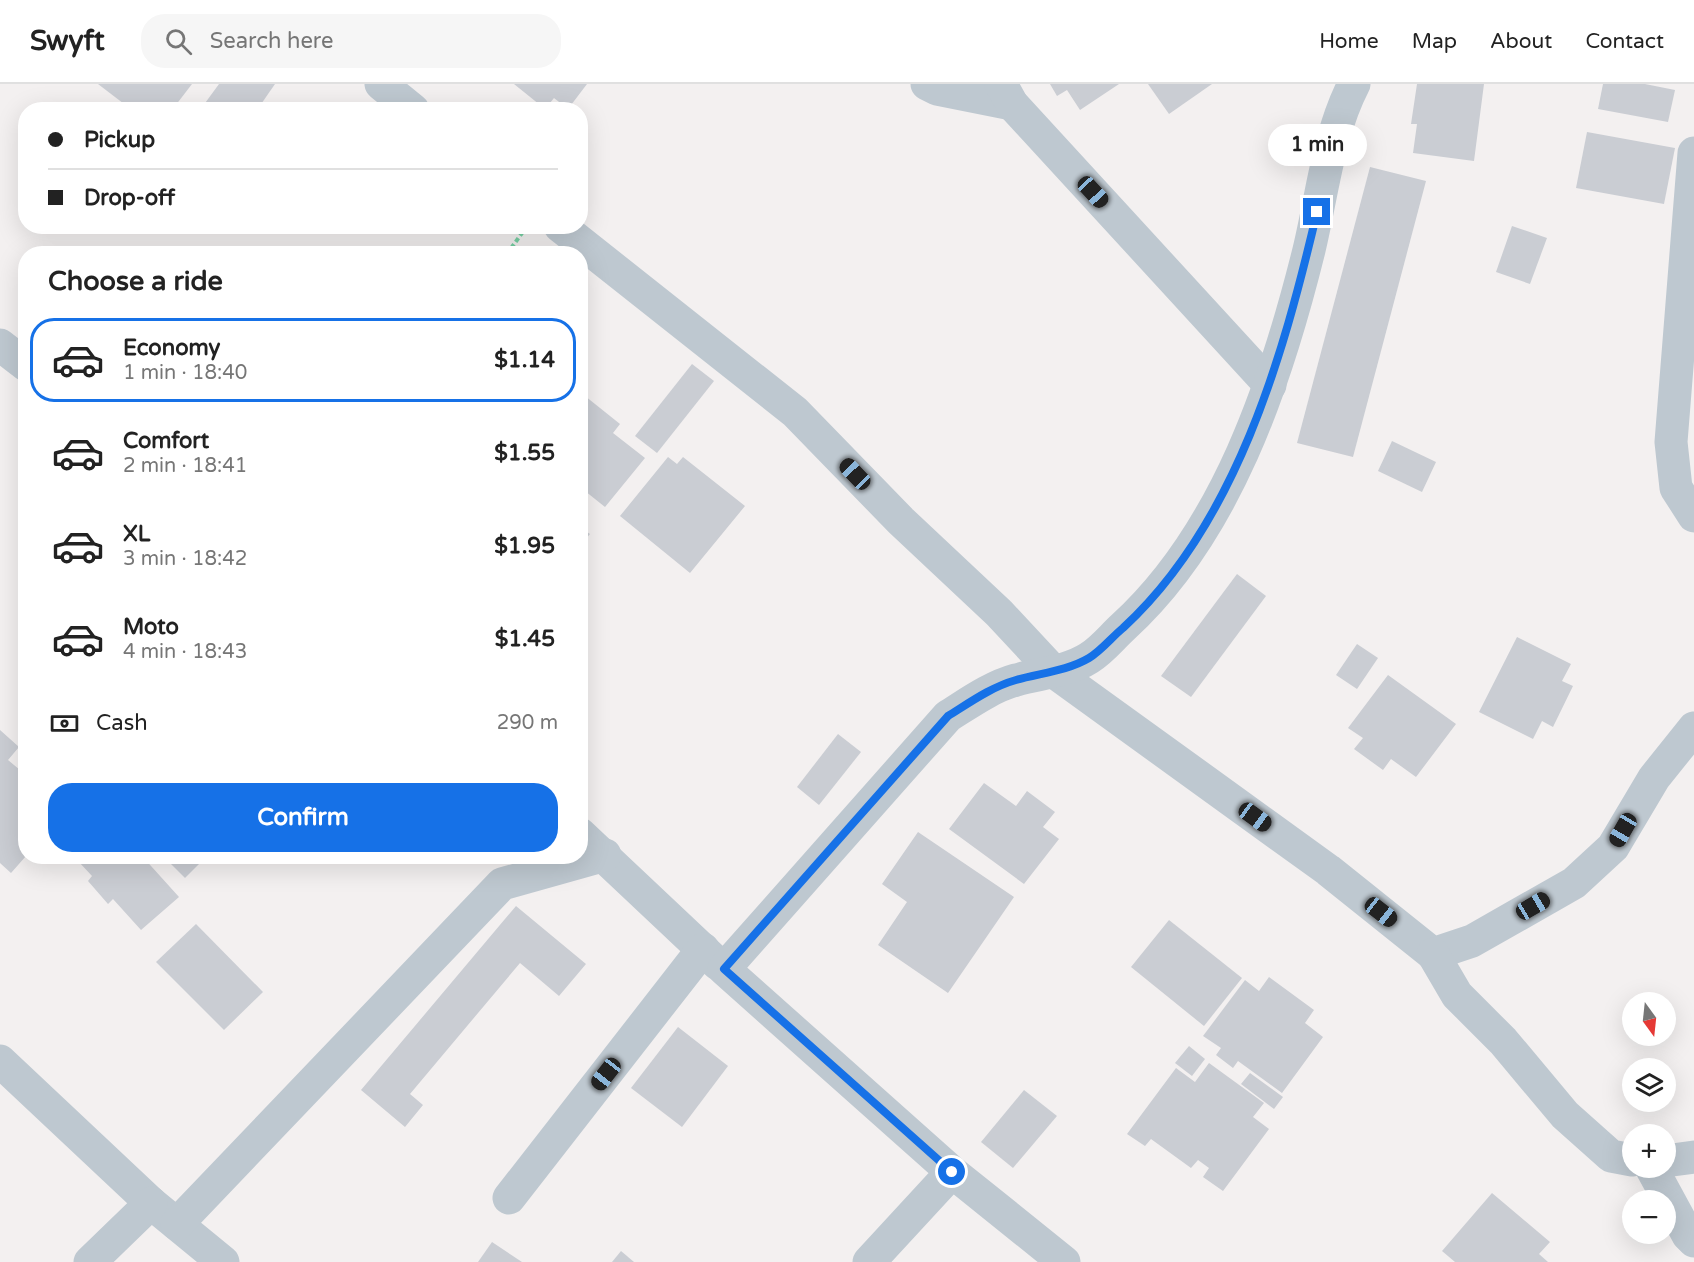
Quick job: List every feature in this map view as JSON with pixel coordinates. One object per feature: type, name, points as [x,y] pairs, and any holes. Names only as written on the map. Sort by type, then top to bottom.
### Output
[{"type":"street","points":[[381,84],[403,102]]},
{"type":"street","points":[[927,84],[937,89],[1006,94],[1270,385]]},
{"type":"street","points":[[509,1198],[713,959],[948,716],[980,696],[1014,681],[1054,672],[1090,658],[1150,603],[1212,516],[1270,385],[1308,253],[1347,89]]},
{"type":"street","points":[[1694,153],[1671,442],[1694,516]]},
{"type":"street","points":[[570,234],[585,246]]},
{"type":"street","points":[[588,248],[795,412],[901,521],[999,613],[1054,672],[1328,870],[1433,954],[1457,995],[1503,1041],[1565,1115],[1611,1156],[1622,1158]]},
{"type":"street","points":[[0,345],[18,359]]},
{"type":"street","points":[[1433,954],[1472,941],[1574,883],[1613,848],[1654,778],[1694,728]]},
{"type":"street","points":[[588,841],[713,959],[952,1172],[1064,1262]]},
{"type":"street","points":[[588,860],[605,855]]},
{"type":"street","points":[[177,1224],[502,884],[573,864]]},
{"type":"street","points":[[0,1061],[151,1203],[223,1262]]},
{"type":"street","points":[[1676,1159],[1694,1157]]},
{"type":"street","points":[[869,1262],[952,1172]]},
{"type":"street","points":[[1657,1178],[1688,1235],[1694,1241]]},
{"type":"street","points":[[90,1262],[151,1203]]},
{"type":"building","points":[[98,84],[192,84],[178,102],[122,102]]},
{"type":"building","points":[[219,84],[275,84],[263,102],[206,102]]},
{"type":"building","points":[[514,84],[587,84],[573,102],[559,102],[554,98],[551,102],[536,102]]},
{"type":"building","points":[[1050,84],[1119,84],[1080,110],[1067,90],[1057,96]]},
{"type":"building","points":[[1148,84],[1212,84],[1169,114]]},
{"type":"building","points":[[1417,84],[1484,84],[1474,161],[1413,153],[1417,124],[1411,124]]},
{"type":"building","points":[[1603,84],[1645,84],[1675,90],[1668,122],[1598,109]]},
{"type":"building","points":[[1587,132],[1675,148],[1664,204],[1576,188]]},
{"type":"building","points":[[1370,167],[1426,181],[1353,457],[1297,443]]},
{"type":"building","points":[[1512,226],[1547,238],[1530,284],[1496,272]]},
{"type":"building","points":[[692,364],[714,381],[657,453],[635,436]]},
{"type":"building","points":[[588,398],[620,424],[613,433],[645,458],[605,507],[588,493]]},
{"type":"building","points":[[1392,441],[1436,462],[1422,492],[1378,471]]},
{"type":"building","points":[[668,457],[677,464],[683,457],[745,506],[690,573],[620,516]]},
{"type":"building","points":[[1237,574],[1266,596],[1191,697],[1161,676]]},
{"type":"building","points":[[1517,637],[1571,664],[1562,681],[1573,686],[1553,727],[1542,721],[1533,739],[1479,712]]},
{"type":"building","points":[[1357,644],[1378,658],[1357,689],[1336,675]]},
{"type":"building","points":[[1388,675],[1456,724],[1416,777],[1391,759],[1383,770],[1354,749],[1363,738],[1348,728]]},
{"type":"building","points":[[0,730],[18,746],[8,760],[18,768],[19,864],[11,873],[0,863]]},
{"type":"building","points":[[838,734],[861,752],[819,805],[797,787]]},
{"type":"building","points":[[984,783],[1016,806],[1027,791],[1055,812],[1043,827],[1059,839],[1024,884],[949,829]]},
{"type":"building","points":[[918,832],[1014,897],[948,993],[878,945],[907,902],[882,884]]},
{"type":"building","points":[[81,864],[149,864],[179,897],[141,930],[113,899],[108,904],[88,881],[92,876]]},
{"type":"building","points":[[171,864],[199,864],[185,878]]},
{"type":"building","points":[[516,906],[586,964],[559,996],[520,963],[410,1094],[423,1105],[405,1127],[361,1090]]},
{"type":"building","points":[[1169,920],[1242,978],[1204,1026],[1131,967]]},
{"type":"building","points":[[196,924],[263,992],[224,1030],[156,962]]},
{"type":"building","points":[[1269,977],[1314,1010],[1305,1023],[1323,1037],[1282,1093],[1238,1061],[1233,1068],[1216,1055],[1221,1048],[1203,1036],[1245,980],[1259,991]]},
{"type":"building","points":[[678,1027],[728,1066],[682,1127],[631,1088]]},
{"type":"building","points":[[1189,1046],[1205,1059],[1192,1076],[1175,1063]]},
{"type":"building","points":[[1209,1063],[1264,1103],[1253,1117],[1269,1129],[1223,1191],[1203,1177],[1209,1168],[1198,1160],[1191,1168],[1151,1139],[1145,1146],[1127,1134],[1176,1068],[1195,1082]]},
{"type":"building","points":[[1250,1073],[1283,1097],[1274,1109],[1241,1084]]},
{"type":"building","points":[[1024,1090],[1057,1116],[1013,1168],[981,1142]]},
{"type":"building","points":[[1492,1193],[1550,1242],[1539,1254],[1548,1262],[1455,1262],[1442,1251]]},
{"type":"building","points":[[492,1242],[522,1262],[478,1262]]},
{"type":"building","points":[[621,1251],[634,1262],[612,1262]]},
{"type":"route","points":[[952,1172],[724,969],[948,716],[980,696],[1014,681],[1054,672],[1090,658],[1150,603],[1212,516],[1270,385],[1308,253],[1317,212]]}]
